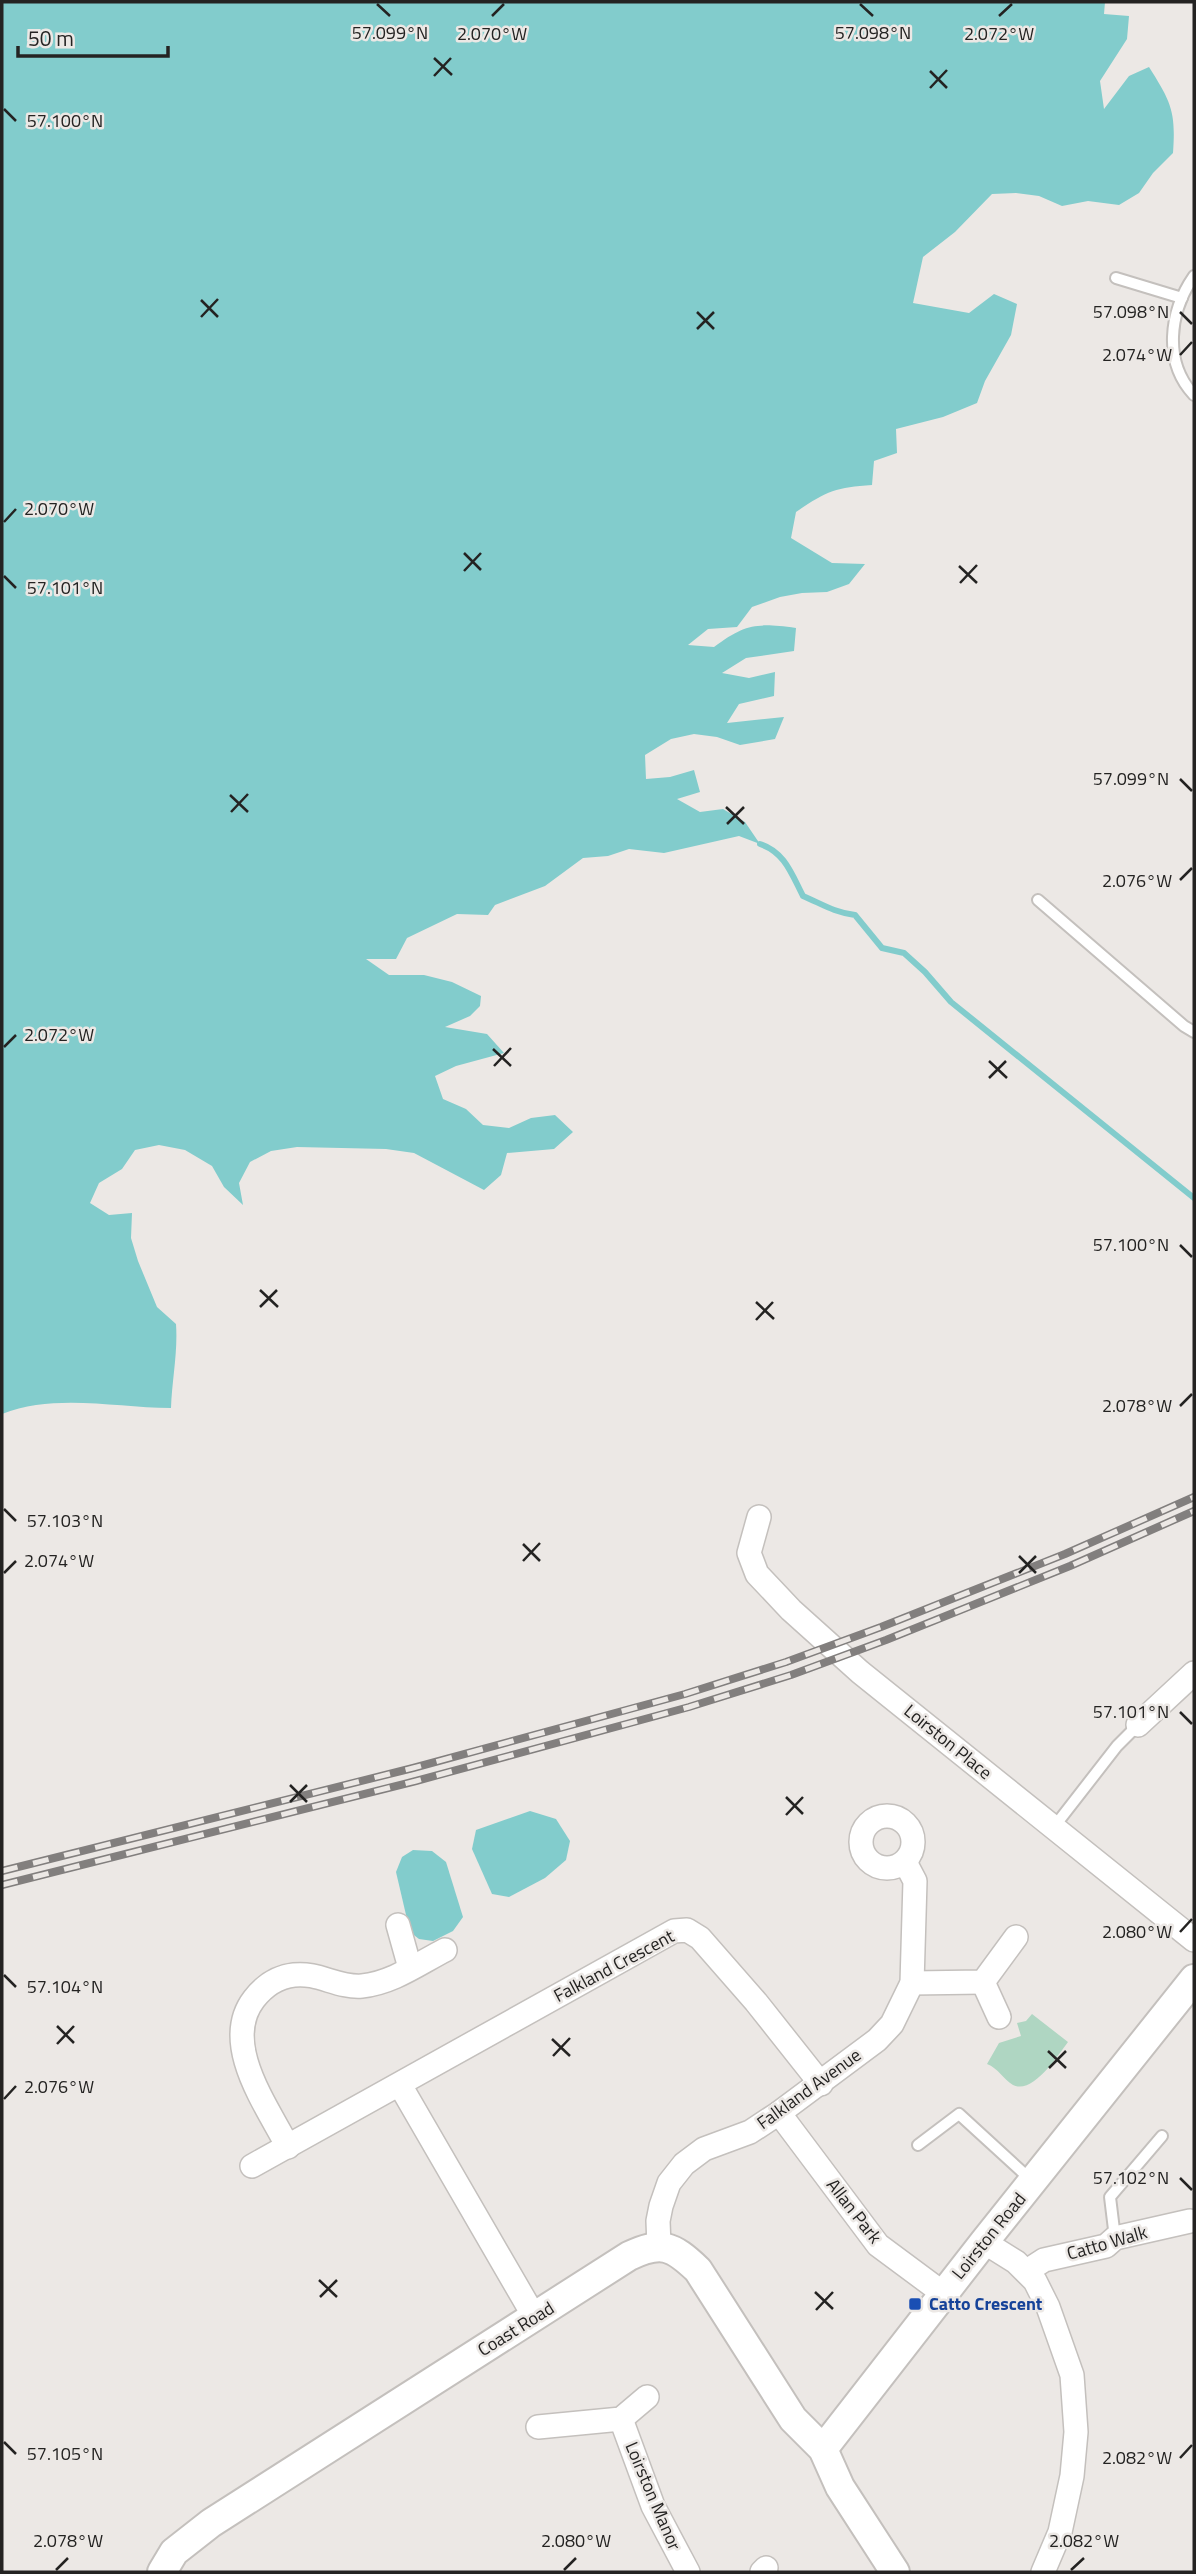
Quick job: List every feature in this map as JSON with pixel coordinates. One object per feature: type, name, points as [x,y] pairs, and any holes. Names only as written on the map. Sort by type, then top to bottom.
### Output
[{"type":"street","name":"Loirston Place","points":[[759,1517],[749,1553],[757,1574],[791,1610],[860,1672],[1194,1940]]},
{"type":"street","points":[[1138,1725],[1194,1673]]},
{"type":"street","name":"Falkland Avenue","points":[[659,2246],[660,2206],[669,2183],[684,2164],[704,2149],[750,2132],[779,2113],[821,2084],[892,2024],[912,1983],[915,1881],[905,1862]]},
{"type":"street","points":[[398,1925],[410,1968]]},
{"type":"street","name":"Falkland Crescent","points":[[252,2166],[674,1931],[687,1930],[700,1938],[757,2001],[821,2084]]},
{"type":"street","points":[[983,1982],[1016,1937]]},
{"type":"street","points":[[288,2147],[244,2061],[241,2040],[243,2021],[250,2004],[277,1979],[312,1974],[344,1985],[360,1986],[389,1980],[445,1950]]},
{"type":"street","name":"Loirston Road","points":[[823,2449],[1194,1979]]},
{"type":"street","points":[[912,1983],[983,1982]]},
{"type":"street","points":[[983,1982],[999,2017]]},
{"type":"street","points":[[400,2085],[536,2318]]},
{"type":"street","name":"Allan Park","points":[[779,2113],[878,2245],[944,2294]]},
{"type":"street","name":"Catto Walk","points":[[1027,2271],[1044,2260],[1105,2246],[1115,2238],[1190,2221]]},
{"type":"street","points":[[984,2242],[1027,2271],[1042,2292],[1072,2375],[1076,2432],[1073,2476],[1060,2532],[1043,2572]]},
{"type":"street","points":[[659,2246],[685,2258],[698,2270],[793,2419],[823,2449],[840,2487],[895,2572]]},
{"type":"street","name":"Coast Road","points":[[162,2572],[174,2552],[211,2523],[536,2318],[629,2256],[649,2247],[659,2246]]},
{"type":"street","name":"Loirston Manor","points":[[538,2427],[621,2419],[647,2397]]},
{"type":"street","name":"Loirston Manor","points":[[621,2419],[653,2506],[688,2572]]},
{"type":"lane","points":[[1194,276],[1173,320],[1174,355],[1181,379],[1194,395]]},
{"type":"lane","points":[[1116,278],[1182,298]]},
{"type":"lane","points":[[1038,900],[1194,1032]]},
{"type":"lane","points":[[1054,1827],[1117,1746],[1138,1725]]},
{"type":"lane","points":[[918,2145],[959,2115],[1033,2182]]},
{"type":"lane","points":[[1115,2238],[1110,2197],[1162,2136]]},
{"type":"green space","points":[[1032,2014],[1068,2042],[1037,2079],[1021,2087],[1013,2085],[987,2064],[999,2043],[1021,2036],[1017,2023],[1026,2021]]},
{"type":"water","points":[[2,2],[1105,2],[1104,14],[1129,16],[1127,39],[1100,81],[1104,109],[1129,76],[1149,67],[1167,99],[1173,117],[1173,153],[1153,173],[1139,193],[1119,205],[1088,201],[1062,206],[1039,196],[992,194],[955,232],[923,257],[913,303],[969,313],[994,294],[1017,304],[1011,335],[985,381],[977,403],[943,417],[896,429],[897,453],[874,461],[872,485],[831,492],[796,512],[791,538],[832,563],[865,564],[849,584],[827,592],[780,597],[752,607],[737,627],[708,629],[688,645],[714,647],[735,633],[761,625],[796,628],[794,651],[746,658],[722,673],[749,678],[775,672],[774,696],[739,704],[727,723],[784,717],[775,739],[740,745],[717,737],[694,734],[671,739],[645,755],[646,779],[670,777],[694,770],[700,792],[677,799],[700,812],[723,809],[745,822],[760,844],[739,836],[664,853],[629,849],[608,856],[583,858],[545,886],[495,905],[488,915],[457,914],[407,938],[396,959],[366,959],[389,975],[424,975],[452,982],[481,996],[480,1006],[470,1016],[445,1027],[487,1034],[504,1053],[456,1066],[435,1076],[443,1099],[466,1109],[483,1125],[509,1128],[531,1118],[555,1115],[573,1132],[554,1149],[507,1153],[501,1175],[484,1190],[414,1153],[386,1149],[297,1147],[271,1151],[250,1162],[239,1183],[243,1205],[224,1187],[212,1166],[185,1150],[159,1145],[135,1150],[122,1169],[99,1183],[90,1203],[109,1215],[132,1213],[131,1238],[138,1261],[157,1307],[176,1324],[171,1408],[65,1403],[43,1404],[2,1414]]},
{"type":"water","points":[[530,1811],[556,1819],[570,1841],[566,1860],[545,1878],[509,1897],[492,1894],[472,1849],[476,1830]]},
{"type":"water","points":[[413,1850],[432,1851],[446,1862],[463,1917],[453,1931],[433,1941],[419,1939],[410,1932],[396,1872],[402,1857]]},
{"type":"waterway","points":[[760,844],[782,858],[803,896],[834,910],[855,915],[882,948],[904,953],[951,1002],[1194,1198]]},
{"type":"railway","points":[[2,1871],[413,1768],[685,1694],[786,1662],[881,1627],[1065,1554],[1194,1497]]},
{"type":"railway","points":[[2,1885],[416,1781],[689,1707],[791,1675],[1070,1566],[1194,1511]]},
{"type":"place","name":"Catto Crescent","points":[[915,2304]]}]
